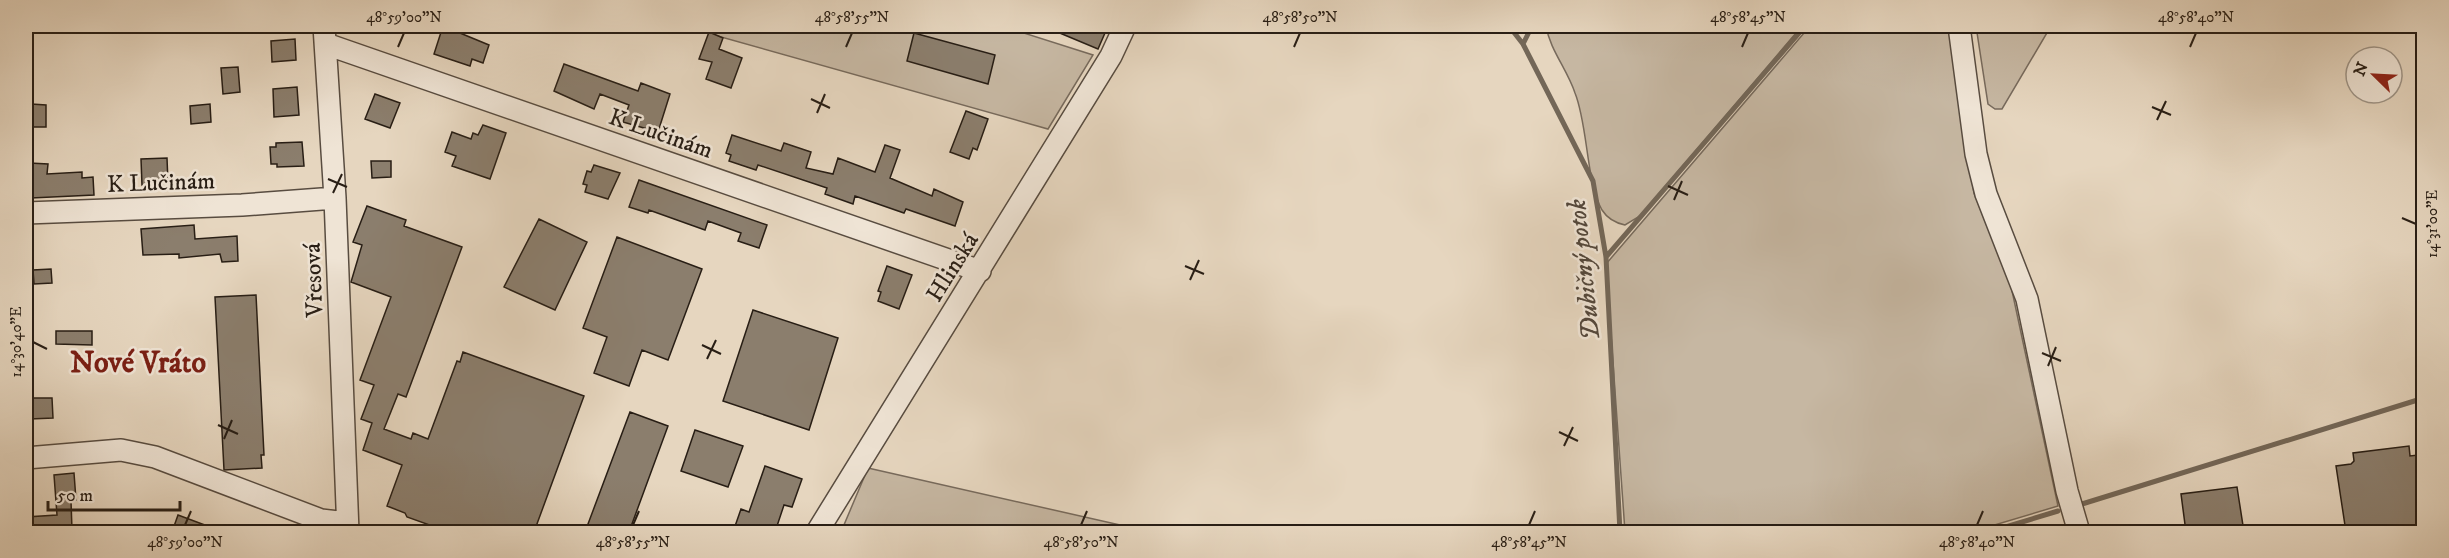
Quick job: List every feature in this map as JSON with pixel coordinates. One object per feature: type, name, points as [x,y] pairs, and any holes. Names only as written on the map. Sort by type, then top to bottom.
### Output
[{"type":"street","name":"Hlinská","points":[[817,532],[1111,56],[1125,26]]},
{"type":"street","points":[[1959,26],[1976,154],[1986,194],[2027,299],[2067,491],[2079,532]]},
{"type":"street","name":"K Lučinám","points":[[325,35],[980,271]]},
{"type":"street","name":"Vřesová","points":[[325,35],[335,198],[348,528]]},
{"type":"street","name":"K Lučinám","points":[[26,213],[242,205],[335,198]]},
{"type":"street","points":[[26,458],[121,450],[155,457],[321,520],[348,528]]},
{"type":"shaded area","points":[[682,26],[1002,26],[1093,55],[1048,129]]},
{"type":"shaded area","points":[[1546,26],[1802,26],[1640,216],[1625,225],[1606,215],[1597,198],[1579,106],[1572,84],[1551,43]]},
{"type":"shaded area","points":[[1810,26],[1948,26],[1974,193],[2011,286],[2058,506],[1971,532],[1625,532],[1606,264]]},
{"type":"shaded area","points":[[1976,26],[2051,26],[2002,109],[1995,109],[1988,104]]},
{"type":"shaded area","points":[[868,468],[1151,532],[841,532]]},
{"type":"building","points":[[443,26],[489,45],[483,63],[472,59],[470,66],[434,54]]},
{"type":"building","points":[[1043,26],[1108,26],[1098,49]]},
{"type":"building","points":[[709,32],[723,38],[719,49],[742,58],[731,88],[706,79],[712,62],[699,59]]},
{"type":"building","points":[[914,33],[995,55],[988,84],[907,61]]},
{"type":"building","points":[[295,39],[296,60],[272,62],[271,41]]},
{"type":"building","points":[[564,64],[638,91],[641,83],[670,94],[658,132],[623,122],[629,105],[600,94],[594,109],[554,91]]},
{"type":"building","points":[[238,67],[240,92],[223,94],[221,68]]},
{"type":"building","points":[[297,87],[299,115],[274,117],[273,89]]},
{"type":"building","points":[[375,94],[400,103],[390,128],[365,119]]},
{"type":"building","points":[[31,104],[46,105],[46,127],[27,127]]},
{"type":"building","points":[[210,104],[211,122],[191,124],[190,106]]},
{"type":"building","points":[[966,111],[988,119],[977,150],[973,148],[969,159],[950,152]]},
{"type":"building","points":[[483,125],[506,133],[490,179],[452,166],[456,156],[445,152],[452,132],[471,139],[473,133],[478,135]]},
{"type":"building","points":[[732,135],[781,151],[784,143],[811,152],[806,168],[833,174],[838,158],[875,172],[885,145],[900,150],[890,178],[932,196],[934,189],[963,202],[955,226],[906,209],[904,213],[855,196],[853,204],[825,194],[827,188],[758,165],[756,170],[729,161],[731,155],[726,153]]},
{"type":"building","points":[[302,142],[304,166],[277,167],[277,164],[271,164],[270,147],[276,147],[276,143]]},
{"type":"building","points":[[167,158],[168,183],[142,185],[141,159]]},
{"type":"building","points":[[371,161],[391,161],[391,177],[372,178]]},
{"type":"building","points":[[29,163],[48,164],[47,174],[82,172],[82,178],[93,177],[94,195],[31,198]]},
{"type":"building","points":[[594,165],[620,173],[608,199],[585,192],[587,185],[583,184],[587,171],[591,172]]},
{"type":"building","points":[[639,180],[767,225],[759,248],[738,241],[741,233],[708,221],[705,230],[649,210],[648,213],[629,207]]},
{"type":"building","points":[[367,206],[406,220],[404,226],[462,247],[406,397],[398,394],[384,429],[411,439],[413,433],[428,439],[457,361],[460,362],[463,352],[584,396],[534,532],[449,532],[407,517],[405,513],[387,506],[402,465],[363,450],[372,423],[361,419],[374,385],[360,380],[391,297],[351,282],[362,245],[353,242]]},
{"type":"building","points":[[539,219],[587,242],[555,310],[504,287]]},
{"type":"building","points":[[194,225],[195,239],[237,236],[238,261],[222,262],[220,254],[179,258],[179,254],[143,255],[141,229]]},
{"type":"building","points":[[617,237],[702,269],[668,360],[642,350],[629,386],[594,373],[607,337],[583,328]]},
{"type":"building","points":[[887,266],[912,275],[899,309],[878,301],[881,292],[878,291]]},
{"type":"building","points":[[51,269],[52,283],[34,284],[33,270]]},
{"type":"building","points":[[256,295],[264,455],[261,455],[262,468],[224,470],[215,297]]},
{"type":"building","points":[[753,310],[838,338],[809,430],[723,401]]},
{"type":"building","points":[[56,331],[92,331],[92,345],[56,344]]},
{"type":"building","points":[[26,398],[52,398],[53,418],[30,419],[30,411],[26,412]]},
{"type":"building","points":[[630,412],[668,426],[629,532],[585,532]]},
{"type":"building","points":[[695,430],[743,446],[728,487],[681,471]]},
{"type":"building","points":[[2409,446],[2410,456],[2418,455],[2424,495],[2424,532],[2346,532],[2336,466],[2351,464],[2354,461],[2353,453]]},
{"type":"building","points":[[765,466],[802,479],[792,507],[784,505],[775,532],[733,532],[741,509],[749,512]]},
{"type":"building","points":[[74,473],[76,500],[71,501],[72,530],[26,532],[26,517],[57,515],[54,475]]},
{"type":"building","points":[[2237,487],[2244,532],[2186,532],[2181,494]]},
{"type":"building","points":[[178,515],[221,531],[221,532],[172,532]]},
{"type":"waterway","name":"Dubičný potok","points":[[1509,26],[1523,44],[1593,181],[1606,257],[1620,532]]},
{"type":"waterway","points":[[1523,44],[1532,26]]},
{"type":"waterway","points":[[1606,257],[1805,26]]},
{"type":"waterway","points":[[2082,504],[2424,398]]},
{"type":"waterway","points":[[1989,532],[2058,511]]},
{"type":"district","name":"Nové Vráto","points":[[138,362]]}]
